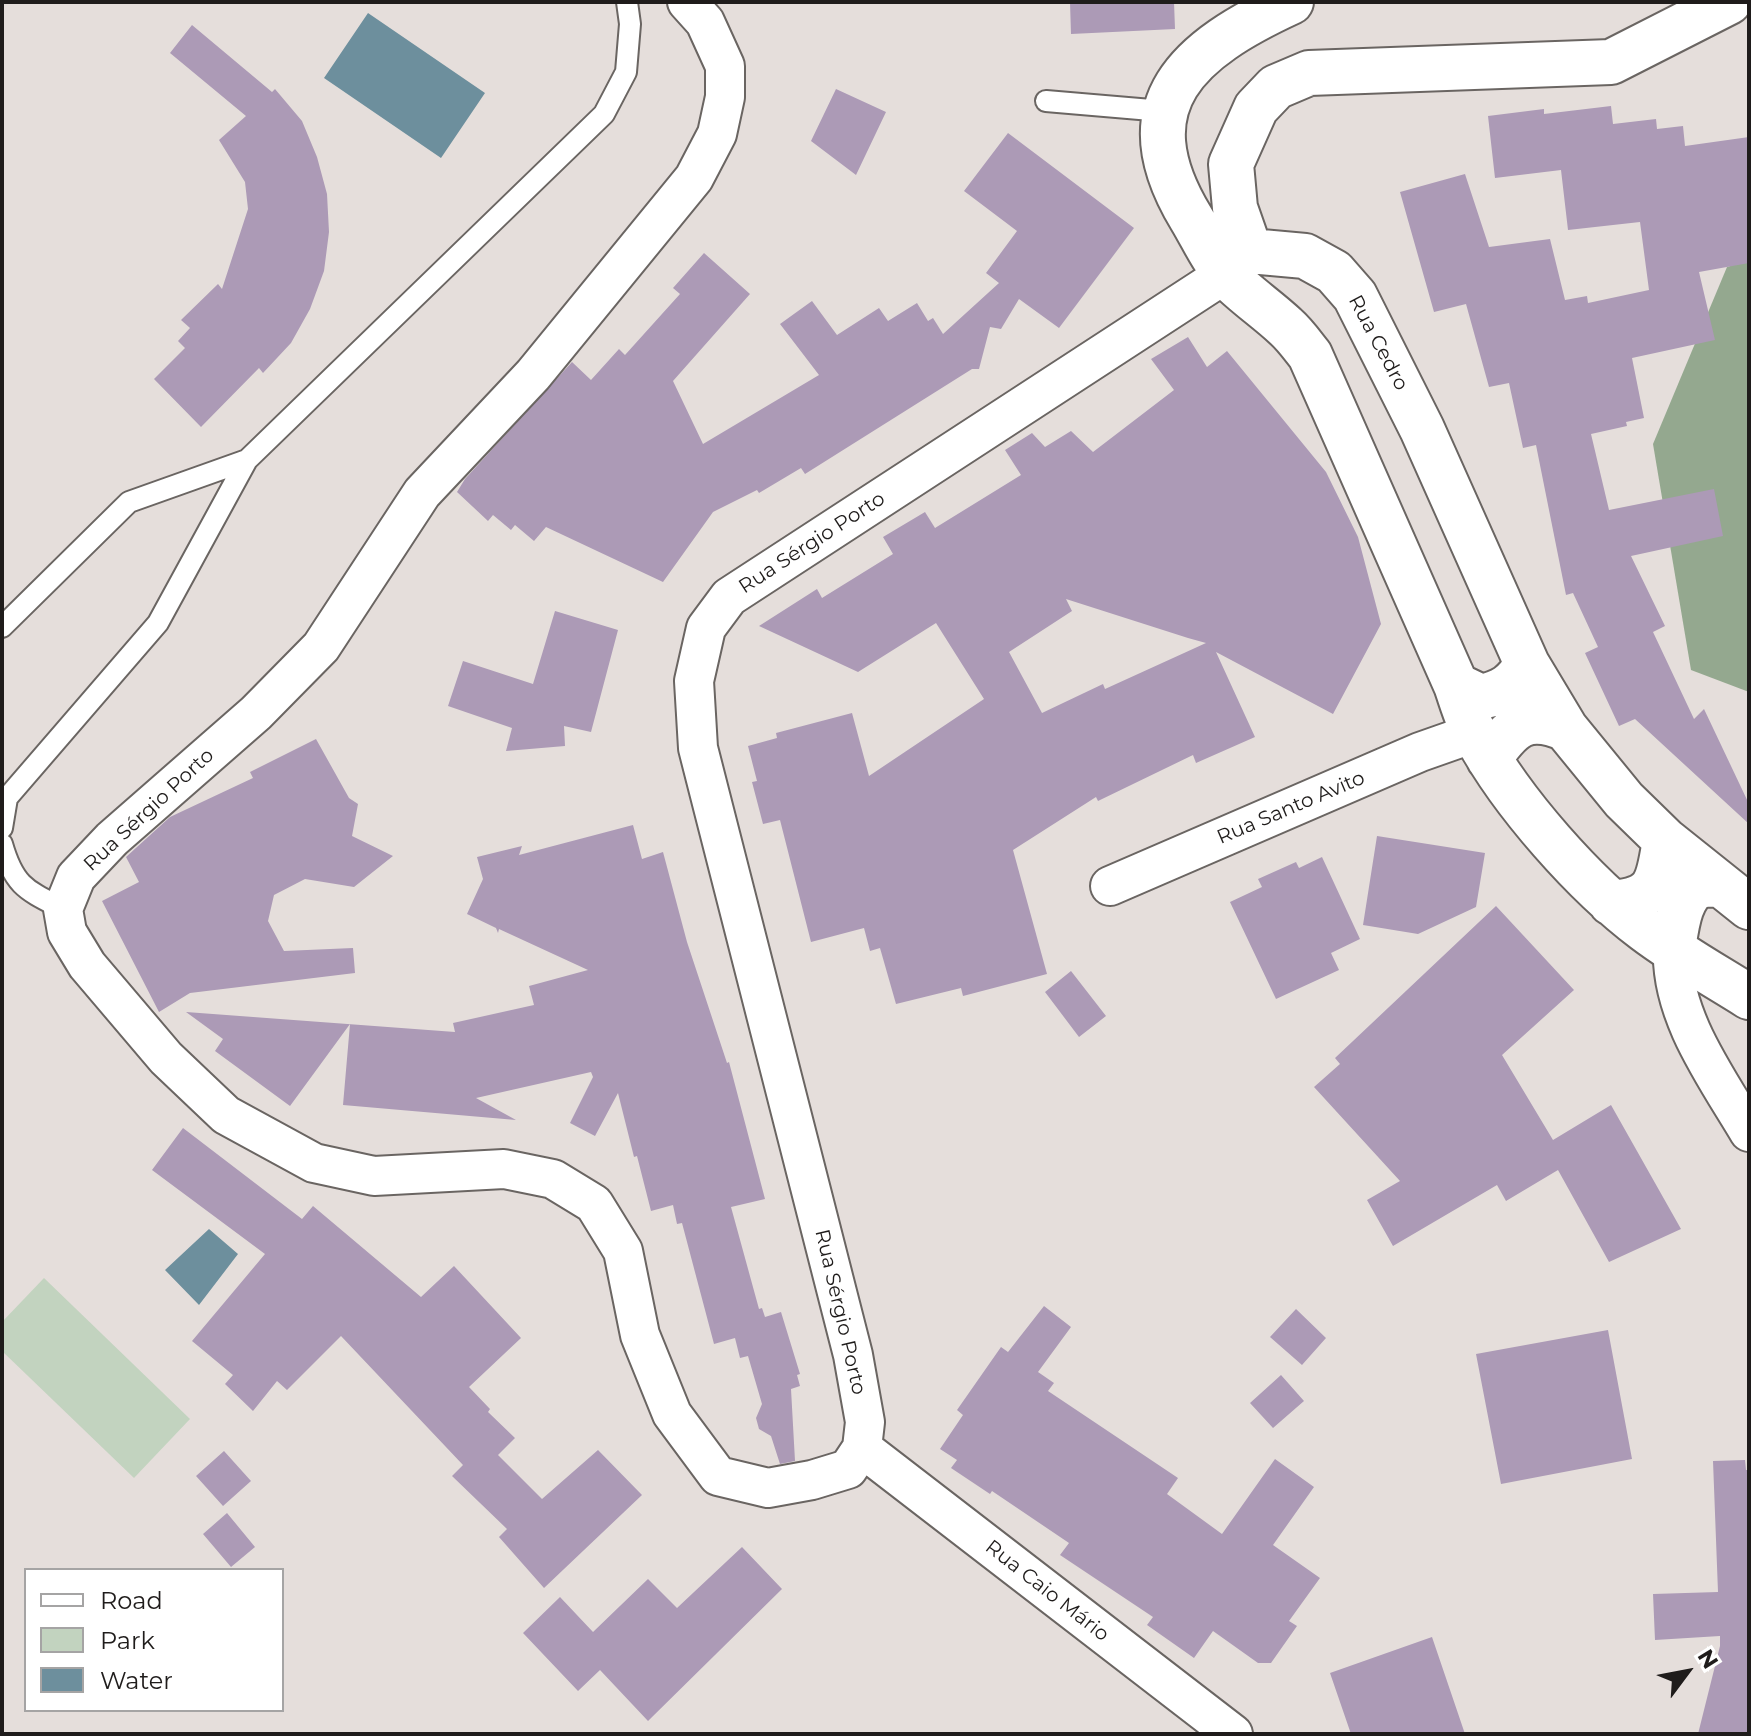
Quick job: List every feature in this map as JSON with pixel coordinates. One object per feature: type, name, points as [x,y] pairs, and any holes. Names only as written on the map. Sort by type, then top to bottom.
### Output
[{"type":"street","name":"Rua Sérgio Porto","points":[[63,909],[76,877],[112,839],[256,713],[321,647],[422,493],[533,375],[694,178],[717,134],[725,97],[725,66],[705,22],[687,2]]},
{"type":"street","points":[[1291,2],[1248,22],[1210,49],[1182,78],[1163,111],[1161,142],[1174,189],[1238,262],[1310,355],[1482,746],[1552,841],[1611,903],[1673,949],[1749,997]]},
{"type":"street","points":[[1238,262],[1231,164],[1256,108],[1276,87],[1309,73],[1611,62],[1729,2]]},
{"type":"street","name":"Rua Cedro","points":[[1238,262],[1305,256],[1334,272],[1355,296],[1422,429],[1527,664],[1566,729],[1624,800],[1665,840],[1734,896]]},
{"type":"street","name":"Rua Sérgio Porto","points":[[862,1448],[865,1422],[853,1355],[698,748],[694,681],[706,628],[729,597],[1238,262]]},
{"type":"street","points":[[1456,685],[1481,697],[1502,692],[1516,682],[1527,664]]},
{"type":"street","points":[[1482,746],[1526,722],[1548,721],[1566,729]]},
{"type":"street","name":"Rua Santo Avito","points":[[1110,886],[1420,752],[1482,746]]},
{"type":"street","points":[[1611,903],[1633,901],[1650,892],[1659,873],[1665,840]]},
{"type":"street","points":[[1734,896],[1699,886],[1689,894],[1676,927],[1672,970],[1700,1049],[1749,1132]]},
{"type":"street","points":[[63,909],[67,932],[87,965],[113,998],[166,1058],[226,1115],[314,1163],[374,1176],[504,1169],[553,1179],[594,1204],[623,1251],[640,1335],[672,1414],[718,1476],[768,1488],[812,1480],[848,1469],[862,1448]]},
{"type":"street","name":"Rua Caio Mário","points":[[862,1448],[1233,1734]]},
{"type":"lane","points":[[2,828],[7,798],[158,623],[247,460],[604,114],[626,72],[630,24],[627,2]]},
{"type":"lane","points":[[1046,101],[1163,111]]},
{"type":"lane","points":[[2,627],[129,502],[247,460]]},
{"type":"lane","points":[[2,844],[8,864],[24,889],[63,909]]},
{"type":"green space","points":[[1749,260],[1749,692],[1691,670],[1653,444],[1727,267]]},
{"type":"green space","points":[[44,1278],[190,1419],[134,1478],[2,1351],[2,1322]]},
{"type":"water","points":[[368,13],[485,93],[441,158],[324,78]]},
{"type":"water","points":[[209,1229],[238,1254],[199,1305],[165,1270]]},
{"type":"building","points":[[1070,2],[1174,2],[1175,29],[1071,34]]},
{"type":"building","points":[[192,25],[272,92],[275,89],[302,121],[317,157],[327,194],[329,232],[324,271],[310,309],[291,343],[263,373],[259,368],[201,427],[154,379],[185,348],[178,341],[190,328],[181,320],[218,284],[222,289],[248,209],[245,182],[219,140],[246,116],[170,53]]},
{"type":"building","points":[[836,89],[886,112],[856,175],[811,141]]},
{"type":"building","points":[[1611,106],[1613,124],[1656,119],[1657,129],[1683,126],[1685,146],[1749,137],[1749,263],[1699,272],[1715,340],[1632,358],[1644,418],[1626,422],[1627,426],[1591,434],[1609,510],[1714,489],[1723,536],[1631,556],[1665,626],[1653,632],[1694,719],[1704,709],[1749,804],[1749,824],[1635,719],[1619,726],[1585,653],[1598,647],[1573,593],[1566,595],[1536,445],[1523,448],[1509,383],[1489,387],[1466,304],[1434,312],[1400,192],[1465,174],[1489,247],[1550,239],[1565,300],[1587,296],[1588,303],[1649,290],[1640,222],[1568,230],[1561,170],[1495,178],[1488,116],[1544,109],[1544,114]]},
{"type":"building","points":[[1008,133],[1134,228],[1059,328],[1019,299],[1001,329],[990,327],[979,369],[972,369],[805,474],[801,468],[759,493],[757,490],[713,512],[663,582],[546,527],[534,541],[515,525],[511,530],[493,515],[488,521],[457,492],[465,479],[572,362],[591,380],[619,349],[625,355],[680,294],[673,288],[704,253],[750,294],[673,381],[703,444],[819,375],[780,324],[812,301],[837,335],[879,308],[888,321],[917,303],[928,321],[933,318],[943,334],[999,283],[986,273],[1017,231],[964,191]]},
{"type":"building","points":[[1188,337],[1207,367],[1227,351],[1326,472],[1358,537],[1381,624],[1333,714],[1216,652],[1255,737],[1196,763],[1193,755],[1098,801],[1096,797],[1013,850],[1047,974],[963,996],[961,988],[896,1004],[880,948],[870,951],[864,928],[811,942],[780,820],[763,824],[752,782],[757,781],[748,746],[777,738],[776,733],[852,713],[869,776],[984,699],[936,623],[858,672],[759,626],[817,589],[822,598],[893,554],[883,537],[925,512],[935,528],[1021,475],[1005,450],[1032,433],[1045,447],[1071,431],[1093,452],[1174,390],[1151,359]],"holes":[[[1066,599],[1206,643],[1105,689],[1103,684],[1042,713],[1009,652],[1072,611]]]},
{"type":"building","points":[[555,611],[618,630],[591,732],[564,726],[565,746],[506,751],[512,728],[448,706],[463,661],[533,684]]},
{"type":"building","points":[[316,739],[349,798],[358,804],[352,836],[393,856],[354,887],[305,879],[274,895],[268,921],[284,951],[353,948],[355,973],[190,993],[159,1012],[102,901],[139,882],[126,857],[170,817],[253,778],[250,772]]},
{"type":"building","points":[[633,825],[642,859],[663,852],[687,942],[729,1062],[765,1199],[731,1207],[759,1309],[762,1308],[765,1317],[781,1312],[800,1374],[797,1375],[800,1386],[791,1389],[795,1461],[780,1464],[771,1436],[759,1429],[756,1418],[762,1404],[748,1356],[740,1358],[735,1338],[714,1344],[682,1223],[677,1224],[673,1205],[651,1211],[618,1093],[595,1136],[570,1123],[593,1077],[591,1072],[476,1098],[516,1120],[343,1105],[350,1024],[455,1032],[453,1023],[534,1005],[529,986],[588,970],[499,929],[498,933],[496,928],[467,914],[483,879],[477,857],[522,846],[519,855]]},
{"type":"building","points":[[1377,836],[1485,853],[1476,907],[1418,934],[1363,925]]},
{"type":"building","points":[[1322,857],[1360,939],[1331,953],[1339,970],[1276,999],[1230,902],[1262,887],[1258,879],[1296,862],[1299,868]]},
{"type":"building","points":[[1496,906],[1574,990],[1502,1055],[1553,1140],[1611,1105],[1681,1229],[1609,1262],[1558,1170],[1506,1201],[1497,1185],[1393,1246],[1367,1200],[1400,1181],[1314,1087],[1340,1064],[1335,1058]]},
{"type":"building","points":[[1071,971],[1106,1016],[1079,1037],[1045,992]]},
{"type":"building","points":[[186,1012],[350,1024],[290,1106],[215,1051],[223,1039]]},
{"type":"building","points":[[183,1128],[302,1219],[313,1206],[421,1297],[454,1266],[521,1338],[469,1387],[490,1409],[488,1412],[515,1438],[498,1455],[542,1499],[598,1450],[642,1495],[544,1588],[499,1537],[507,1529],[452,1476],[463,1465],[341,1336],[287,1390],[277,1381],[253,1411],[225,1384],[233,1375],[192,1341],[265,1254],[152,1170]]},
{"type":"building","points":[[1044,1306],[1071,1327],[1038,1372],[1054,1383],[1048,1391],[1178,1478],[1167,1494],[1222,1534],[1275,1459],[1314,1487],[1273,1545],[1320,1578],[1289,1621],[1297,1626],[1271,1663],[1258,1663],[1213,1631],[1194,1658],[1147,1625],[1153,1617],[1060,1555],[1069,1543],[992,1491],[990,1494],[951,1468],[957,1460],[940,1449],[963,1415],[957,1410],[1001,1347],[1008,1352]]},
{"type":"building","points":[[1296,1309],[1326,1338],[1302,1365],[1270,1337]]},
{"type":"building","points":[[1608,1330],[1632,1459],[1501,1484],[1476,1354]]},
{"type":"building","points":[[1281,1375],[1304,1401],[1273,1428],[1250,1403]]},
{"type":"building","points":[[224,1451],[251,1481],[223,1506],[196,1476]]},
{"type":"building","points":[[1745,1460],[1746,1470],[1749,1470],[1749,1734],[1698,1734],[1720,1636],[1655,1640],[1653,1594],[1718,1592],[1713,1461]]},
{"type":"building","points":[[227,1513],[255,1547],[231,1567],[203,1534]]},
{"type":"building","points":[[742,1547],[782,1589],[648,1721],[600,1670],[578,1691],[523,1633],[560,1597],[593,1632],[648,1579],[677,1608]]},
{"type":"building","points":[[1432,1637],[1465,1734],[1351,1734],[1330,1673]]}]
